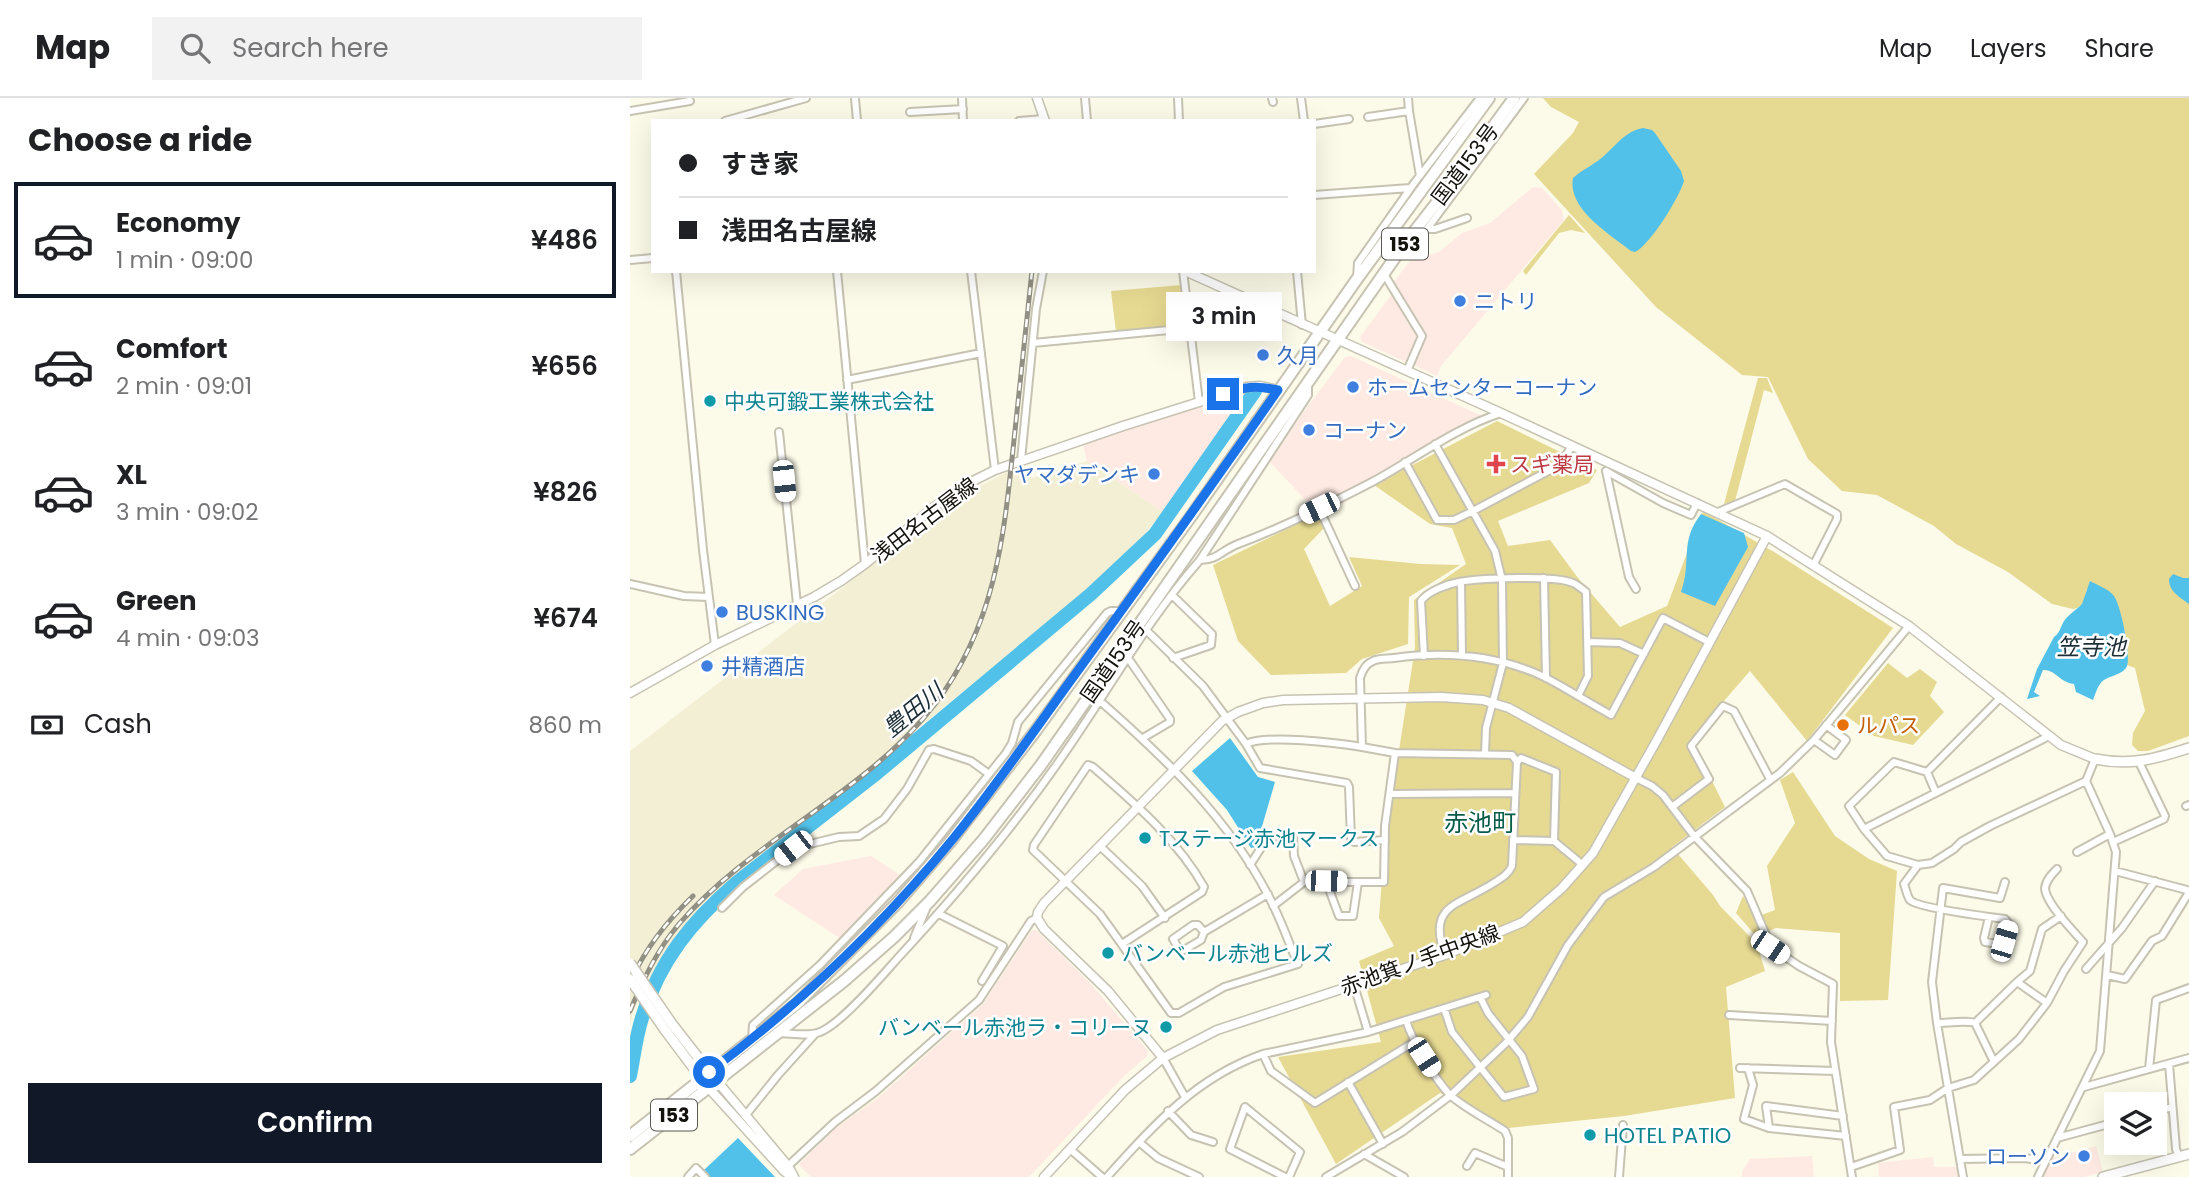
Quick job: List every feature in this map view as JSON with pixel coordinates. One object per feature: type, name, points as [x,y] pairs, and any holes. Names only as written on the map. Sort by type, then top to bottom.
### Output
[{"type":"highway","name":"国道153号","points":[[630,1149],[841,961],[899,901],[950,842],[1010,765],[1192,515],[1318,333],[1489,98]]},
{"type":"highway","name":"国道153号","points":[[630,1136],[778,1033],[845,981],[930,901],[984,839],[1041,765],[1404,246],[1455,186],[1514,98]]},
{"type":"highway","points":[[1143,582],[1158,595]]},
{"type":"main road","points":[[2095,759],[2115,763],[2139,762],[2189,748]]},
{"type":"main road","points":[[630,963],[668,1027]]},
{"type":"main road","points":[[630,979],[709,1080]]},
{"type":"main road","points":[[2103,1177],[2189,1154]]},
{"type":"street","points":[[732,119],[806,98]]},
{"type":"street","points":[[855,98],[857,119]]},
{"type":"street","points":[[962,98],[964,119]]},
{"type":"street","points":[[1037,98],[1044,119]]},
{"type":"street","points":[[1085,98],[1087,119]]},
{"type":"street","points":[[1178,98],[1179,119]]},
{"type":"street","points":[[1301,98],[1304,119]]},
{"type":"street","points":[[1408,98],[1420,176]]},
{"type":"street","points":[[1357,279],[1358,263],[1410,188],[1480,98]]},
{"type":"street","points":[[1490,137],[1524,98]]},
{"type":"street","points":[[630,111],[690,102]]},
{"type":"street","points":[[910,112],[963,109]]},
{"type":"street","points":[[1368,117],[1409,111]]},
{"type":"street","points":[[1316,124],[1349,119]]},
{"type":"street","points":[[1458,141],[1460,125]]},
{"type":"street","points":[[1404,246],[1417,242],[1455,186]]},
{"type":"street","points":[[1316,195],[1410,188]]},
{"type":"street","points":[[1427,229],[1435,229],[1467,218]]},
{"type":"street","points":[[630,260],[651,258]]},
{"type":"street","points":[[676,273],[716,645]]},
{"type":"street","points":[[837,273],[865,564]]},
{"type":"street","points":[[971,273],[995,470]]},
{"type":"street","points":[[1021,460],[1036,309],[1043,273]]},
{"type":"street","points":[[1184,273],[1199,402]]},
{"type":"street","points":[[1188,273],[1572,446],[1663,503],[1691,515],[1697,503]]},
{"type":"street","points":[[1297,273],[1302,325]]},
{"type":"street","points":[[1384,274],[1422,336],[1407,371]]},
{"type":"street","points":[[1033,343],[1190,328]]},
{"type":"street","points":[[847,380],[981,353]]},
{"type":"street","name":"153","points":[[1200,560],[1308,395],[1308,381]]},
{"type":"street","name":"浅田名古屋線","points":[[630,693],[841,581],[934,507],[969,483],[995,470],[1247,387],[1260,386],[1278,390]]},
{"type":"street","points":[[778,1033],[816,1034],[824,1031],[859,1001],[939,914],[982,863],[1060,760],[1146,630],[1200,560],[1213,560],[1228,548],[1270,532],[1374,481],[1435,444],[1481,420],[1501,413]]},
{"type":"street","points":[[779,432],[797,604]]},
{"type":"street","points":[[1435,444],[1495,551],[1503,580],[1503,663],[1486,728],[1485,754]]},
{"type":"street","points":[[1405,463],[1437,520],[1454,520],[1554,468],[1572,446]]},
{"type":"street","points":[[1607,467],[1718,512],[1767,536],[1814,564],[1909,626],[2049,736],[2075,752],[2095,759],[2086,781],[1990,826],[1961,842],[1932,863],[1918,865],[1886,856],[1849,806],[1894,762],[1927,772],[1936,793]]},
{"type":"street","points":[[1607,467],[1629,578],[1636,589]]},
{"type":"street","points":[[1718,512],[1785,484],[1837,514],[1838,519],[1814,564]]},
{"type":"street","points":[[1319,508],[1355,586]]},
{"type":"street","points":[[1209,523],[1225,521]]},
{"type":"street","name":"赤池箕ノ手中央線","points":[[1044,1177],[1125,1090],[1163,1058],[1217,1030],[1445,955],[1523,922],[1562,888],[1583,865],[1636,778],[1767,536]]},
{"type":"street","points":[[1544,578],[1546,678]]},
{"type":"street","points":[[1424,656],[1421,601],[1425,596],[1461,582],[1544,578],[1572,582],[1586,592],[1588,676],[1578,696]]},
{"type":"street","points":[[1461,582],[1462,655]]},
{"type":"street","points":[[630,584],[684,596],[709,597]]},
{"type":"street","points":[[1158,595],[1163,607]]},
{"type":"street","points":[[1172,595],[1212,634],[1211,645],[1173,658]]},
{"type":"street","points":[[751,1041],[754,1026],[867,917],[946,829],[1006,753],[1018,722],[1107,613],[1122,611]]},
{"type":"street","points":[[1362,747],[1361,673],[1373,660],[1462,655],[1503,663],[1546,678],[1611,715],[1663,618],[1709,642]]},
{"type":"street","points":[[1326,1177],[1402,1132],[1451,1095],[1509,1040],[1528,1017],[1568,945],[1604,897],[1654,867],[1780,774],[1814,740],[1909,626]]},
{"type":"street","points":[[1146,630],[1203,686],[1246,744],[1260,768],[1347,783],[1351,839],[1354,842],[1385,840]]},
{"type":"street","points":[[1588,642],[1620,643],[1644,654]]},
{"type":"street","points":[[1114,658],[1134,650]]},
{"type":"street","points":[[1128,658],[1170,719],[1170,722],[1143,738]]},
{"type":"street","points":[[1058,675],[1062,692]]},
{"type":"street","points":[[788,1166],[835,1122],[979,1000],[1031,921],[1037,918],[1044,903],[1227,718],[1251,706],[1274,701],[1468,697],[1509,708],[1652,786],[1663,795],[1694,836],[1747,891],[1770,947],[1833,984],[1831,1042],[1852,1177]]},
{"type":"street","points":[[1927,772],[2001,697]]},
{"type":"street","points":[[1100,701],[1143,738],[1211,809],[1268,894],[1298,964],[1224,987],[1179,1013],[1171,1013],[1100,914],[1033,850],[1088,765],[1093,766],[1174,843],[1204,887],[1202,892],[1165,918],[1122,944]]},
{"type":"street","points":[[1672,807],[1709,779],[1691,746],[1723,706],[1734,711],[1770,779]]},
{"type":"street","points":[[1814,740],[1835,755],[1846,740],[1826,725]]},
{"type":"street","points":[[1864,829],[2049,736]]},
{"type":"street","points":[[1246,744],[1259,740],[1334,742],[1395,753],[1511,755],[1517,762],[1512,866],[1509,873],[1453,904],[1442,916],[1438,925],[1445,955]]},
{"type":"street","points":[[722,908],[743,887],[793,848],[839,837],[854,837],[884,819],[908,789],[929,750],[934,749],[971,761],[989,774]]},
{"type":"street","points":[[1006,753],[1010,765]]},
{"type":"street","points":[[1273,906],[1304,882],[1384,882],[1385,826],[1395,753]]},
{"type":"street","points":[[1517,762],[1521,758],[1556,772],[1554,841]]},
{"type":"street","points":[[2113,842],[2164,819],[2165,816],[2139,762]]},
{"type":"street","points":[[2038,1177],[2100,1051],[2116,852],[2086,781]]},
{"type":"street","points":[[1390,794],[1515,793]]},
{"type":"street","points":[[946,829],[950,842]]},
{"type":"street","points":[[2077,852],[2110,834]]},
{"type":"street","points":[[1250,865],[1268,837],[1292,835],[1294,856],[1304,882]]},
{"type":"street","points":[[982,863],[984,839]]},
{"type":"street","points":[[1514,840],[1554,841],[1583,865]]},
{"type":"street","points":[[1100,846],[1142,886],[1165,918]]},
{"type":"street","points":[[1918,865],[1904,884],[1909,899],[1917,905],[2005,919],[2009,924],[2004,941],[1999,944],[1985,942],[1989,917]]},
{"type":"street","points":[[1851,1167],[1900,1150],[1894,1107],[1930,1100],[1948,1088],[1974,1080],[2019,1039],[2046,1003],[2083,942],[2061,916],[2045,891],[2046,884],[2057,869]]},
{"type":"street","points":[[2107,975],[2125,979],[2152,942],[2162,936],[2188,894],[2187,890],[2115,871]]},
{"type":"street","points":[[1326,881],[1339,916],[1353,916],[1358,881]]},
{"type":"street","points":[[2086,969],[2122,928],[2155,881]]},
{"type":"street","points":[[1963,1177],[1932,982],[1940,908],[1943,888],[2000,898],[2005,882]]},
{"type":"street","points":[[1204,932],[1198,925],[1193,925],[1173,939],[1182,951],[1201,940],[1204,932],[1268,894]]},
{"type":"street","points":[[912,943],[930,901]]},
{"type":"street","points":[[939,914],[1003,946],[982,981]]},
{"type":"street","points":[[1975,1023],[2030,971],[2042,929],[2061,916]]},
{"type":"street","points":[[1037,918],[1044,929],[1108,991],[1163,1058],[1185,1097]]},
{"type":"street","points":[[2017,982],[2046,1003]]},
{"type":"street","points":[[1354,985],[1368,1032]]},
{"type":"street","points":[[2149,1069],[2156,1000],[2189,988]]},
{"type":"street","points":[[1070,1149],[1105,1177],[1168,1111],[1185,1097],[1246,1059],[1368,1032],[1444,1008],[1483,996],[1488,1013],[1522,1056],[1534,1089],[1504,1097],[1452,1032],[1444,1008]]},
{"type":"street","points":[[1729,1015],[1832,1021]]},
{"type":"street","points":[[1406,1020],[1414,1042],[1441,1084],[1451,1095],[1505,1131],[1508,1138],[1508,1177]]},
{"type":"street","points":[[1937,1023],[1975,1023],[1994,1062]]},
{"type":"street","points":[[745,1116],[816,1034]]},
{"type":"street","points":[[1263,1054],[1271,1071],[1313,1103],[1414,1042]]},
{"type":"street","points":[[2084,1087],[2189,1058]]},
{"type":"street","points":[[2169,1064],[2176,1149],[2179,1157]]},
{"type":"street","points":[[1740,1068],[1835,1071]]},
{"type":"street","points":[[1748,1068],[1753,1085],[1744,1119],[1769,1128],[1846,1136]]},
{"type":"street","points":[[709,1080],[745,1116],[788,1166],[794,1177]]},
{"type":"street","points":[[709,1080],[784,1171],[794,1177]]},
{"type":"street","points":[[1349,1082],[1382,1144]]},
{"type":"street","points":[[1769,1128],[1766,1105],[1843,1116]]},
{"type":"street","points":[[1245,1107],[1300,1153],[1287,1177],[1230,1149],[1245,1107]]},
{"type":"street","points":[[2167,1108],[2172,1107]]},
{"type":"street","points":[[1168,1111],[1191,1135],[1213,1142]]},
{"type":"street","points":[[1619,1177],[1623,1125]]},
{"type":"street","points":[[2057,1138],[2104,1125]]},
{"type":"street","points":[[1139,1142],[1158,1158],[1199,1177]]},
{"type":"street","points":[[1467,1166],[1475,1153],[1508,1167]]},
{"type":"street","points":[[1364,1154],[1404,1177]]},
{"type":"street","points":[[1960,1159],[2026,1158],[2045,1162]]},
{"type":"street","points":[[688,1177],[696,1168],[705,1177]]},
{"type":"shaded area","points":[[1543,98],[2189,98],[2189,736],[2148,751],[2138,751],[2132,745],[2133,733],[2145,711],[2135,668],[2127,665],[2125,631],[2087,589],[2083,604],[2077,608],[2052,604],[2008,572],[1956,544],[1934,526],[1877,495],[1842,491],[1808,459],[1768,377],[1742,375],[1656,307],[1534,174],[1573,133],[1579,122],[1551,107]]},
{"type":"shaded area","points":[[1533,187],[1542,188],[1562,210],[1564,220],[1441,366],[1437,376],[1414,365],[1427,336],[1394,282],[1412,258],[1415,260],[1439,252],[1462,233],[1490,223]]},
{"type":"shaded area","points":[[1569,215],[1585,233],[1571,230],[1559,233],[1526,275],[1523,271]]},
{"type":"shaded area","points":[[1182,285],[1186,323],[1184,326],[1116,332],[1111,291]]},
{"type":"shaded area","points":[[1392,294],[1418,337],[1406,362],[1362,342],[1360,337]]},
{"type":"shaded area","points":[[1351,356],[1482,416],[1378,476],[1313,508],[1269,461],[1345,357]]},
{"type":"shaded area","points":[[1758,378],[1767,378],[1773,393],[1764,390],[1735,501],[1724,504]]},
{"type":"shaded area","points":[[1250,390],[1163,512],[1087,461],[1083,444]]},
{"type":"shaded area","points":[[1497,421],[1597,470],[1589,483],[1498,521],[1508,546],[1550,540],[1620,627],[1667,606],[1703,511],[1774,552],[1893,628],[1807,741],[1750,671],[1693,743],[1725,807],[1672,847],[1720,906],[1757,944],[1765,971],[1726,987],[1735,1098],[1624,1116],[1508,1128],[1440,1093],[1336,1164],[1278,1057],[1381,1042],[1359,961],[1394,946],[1379,918],[1385,840],[1415,648],[1414,600],[1466,564],[1452,528],[1430,524],[1374,485]]},
{"type":"shaded area","points":[[1087,461],[1163,512],[1127,555],[1077,599],[716,892],[689,921],[657,964],[633,1012],[630,1025],[630,751],[850,582],[949,502],[1021,465],[1032,478]]},
{"type":"shaded area","points":[[1316,515],[1324,528],[1304,549],[1330,606],[1362,586],[1349,557],[1460,565],[1409,597],[1408,644],[1362,659],[1346,673],[1271,675],[1238,641],[1213,565]]},
{"type":"shaded area","points":[[1888,663],[1907,678],[1920,669],[1937,682],[1930,696],[1944,712],[1913,745],[1874,736],[1845,715]]},
{"type":"shaded area","points":[[1793,772],[1835,836],[1869,859],[1897,871],[1888,1000],[1840,1001],[1840,933],[1776,928],[1756,936],[1736,913],[1743,896],[1756,917],[1775,910],[1767,866],[1795,823],[1780,780]]},
{"type":"shaded area","points":[[871,856],[900,875],[841,939],[774,895],[803,869]]},
{"type":"shaded area","points":[[1032,930],[1036,930],[1090,983],[1148,1051],[1147,1056],[1124,1076],[1029,1177],[811,1177],[800,1163],[836,1128],[879,1097],[983,1004]]},
{"type":"shaded area","points":[[2096,1146],[2103,1172],[2084,1177],[2042,1177],[2050,1159]]},
{"type":"shaded area","points":[[1812,1156],[1814,1177],[1742,1177],[1742,1171],[1750,1159]]},
{"type":"shaded area","points":[[1933,1157],[1934,1167],[1958,1167],[1960,1177],[1879,1177],[1878,1163]]},
{"type":"water","points":[[1643,128],[1655,133],[1681,171],[1684,181],[1663,220],[1635,252],[1602,229],[1583,210],[1573,189],[1573,178],[1602,158],[1627,135]]},
{"type":"water","points":[[1701,514],[1744,533],[1748,547],[1715,606],[1681,592],[1690,534]]},
{"type":"water","points":[[2173,574],[2189,578],[2189,604],[2171,587],[2169,579]]},
{"type":"water","name":"笠寺池","points":[[2090,581],[2109,591],[2117,601],[2126,642],[2127,666],[2122,672],[2103,681],[2093,700],[2076,692],[2074,684],[2051,671],[2043,670],[2034,692],[2040,696],[2027,699],[2037,669],[2054,637],[2064,621],[2082,604]]},
{"type":"water","points":[[1230,738],[1258,777],[1275,782],[1256,847],[1251,848],[1227,810],[1192,771]]},
{"type":"water","points":[[738,1138],[775,1177],[710,1177],[704,1170]]},
{"type":"waterway","name":"豊田川","points":[[630,1076],[640,1025],[649,997],[668,960],[691,927],[736,883],[877,773],[1091,594],[1155,534],[1255,391]]},
{"type":"railway","points":[[630,1011],[651,966],[679,924],[741,866],[843,790],[907,736],[935,704],[955,674],[984,611],[1001,545],[1032,273]]},
{"type":"railway","points":[[630,983],[657,936],[693,896]]},
{"type":"place","name":"ニトリ","points":[[1460,301]]},
{"type":"place","name":"久月","points":[[1263,355]]},
{"type":"place","name":"ホームセンターコーナン","points":[[1353,387]]},
{"type":"place","name":"中央可鍛工業株式会社","points":[[710,401]]},
{"type":"place","name":"コーナン","points":[[1309,430]]},
{"type":"place","name":"スギ薬局","points":[[1496,464]]},
{"type":"place","name":"ヤマダデンキ","points":[[1154,474]]},
{"type":"place","name":"BUSKING","points":[[722,612]]},
{"type":"place","name":"井精酒店","points":[[707,666]]},
{"type":"place","name":"ルパス","points":[[1843,725]]},
{"type":"place","name":"Tステージ赤池マークス","points":[[1145,838]]},
{"type":"place","name":"バンベール赤池ヒルズ","points":[[1108,953]]},
{"type":"place","name":"バンベール赤池ラ・コリーヌ","points":[[1166,1027]]},
{"type":"place","name":"HOTEL PATIO","points":[[1590,1135]]},
{"type":"place","name":"ローソン","points":[[2084,1156]]},
{"type":"district","name":"赤池町","points":[[1480,822]]},
{"type":"route","points":[[709,1072],[751,1041],[812,989],[899,901],[950,842],[1097,647],[1278,390],[1260,386],[1223,394]]}]
